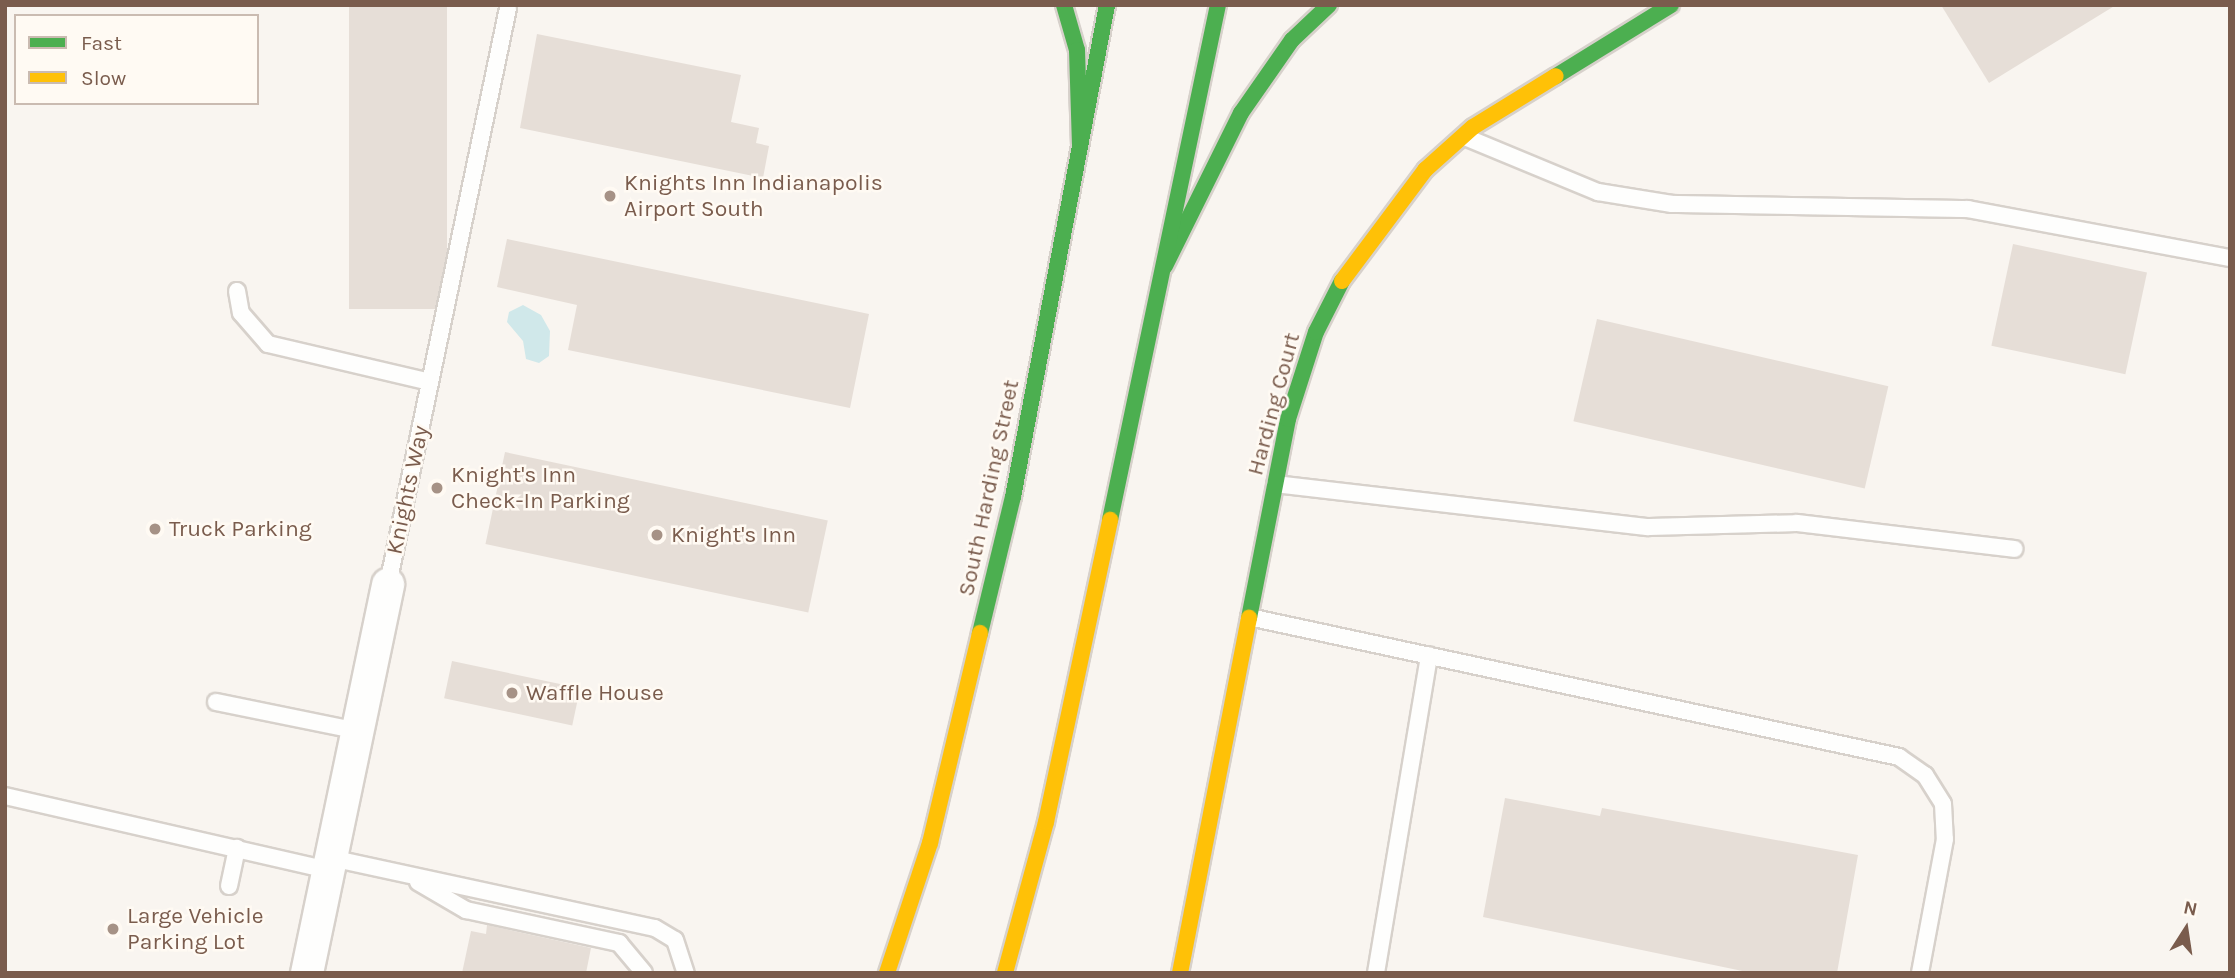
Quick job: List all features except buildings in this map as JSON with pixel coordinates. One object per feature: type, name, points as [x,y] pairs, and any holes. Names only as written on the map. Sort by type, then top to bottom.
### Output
[{"type":"main road","points":[[1064,5],[1077,50],[1080,144]]},
{"type":"main road","name":"South Harding Street","points":[[887,973],[930,843],[1013,497],[1107,5]]},
{"type":"main road","points":[[1005,973],[1046,822],[1218,5]]},
{"type":"main road","points":[[1165,266],[1241,113],[1292,40],[1329,5]]},
{"type":"main road","name":"Harding Court","points":[[1180,973],[1275,484],[1316,332],[1355,256],[1425,170],[1463,135],[1671,5]]},
{"type":"street","name":"Knights Way","points":[[307,973],[388,584]]},
{"type":"lane","name":"Knights Way","points":[[388,584],[508,8]]},
{"type":"lane","points":[[1463,135],[1598,192],[1672,204],[1968,209],[2230,258]]},
{"type":"lane","points":[[237,291],[241,313],[268,344],[430,382]]},
{"type":"lane","points":[[1275,484],[1649,527],[1797,523],[2014,549]]},
{"type":"lane","points":[[1250,617],[1899,757],[1925,775],[1943,804],[1945,839],[1920,973]]},
{"type":"lane","points":[[1376,973],[1429,655]]},
{"type":"lane","points":[[216,702],[358,731]]},
{"type":"lane","points":[[5,796],[237,848],[405,874],[655,928],[675,940],[686,973]]},
{"type":"lane","points":[[229,886],[237,848]]},
{"type":"lane","points":[[405,874],[467,910],[618,943],[644,973]]},
{"type":"water","points":[[523,305],[541,315],[550,331],[549,356],[539,363],[526,359],[523,341],[507,322],[509,312]]},
{"type":"traffic: fast","points":[[1064,5],[1077,50],[1080,144]]},
{"type":"traffic: fast","points":[[980,633],[1013,497],[1107,5]]},
{"type":"traffic: fast","points":[[1110,520],[1218,5]]},
{"type":"traffic: fast","points":[[1165,266],[1241,113],[1292,40],[1329,5]]},
{"type":"traffic: fast","points":[[1556,76],[1671,5]]},
{"type":"traffic: fast","points":[[1249,618],[1288,419],[1316,332],[1342,281]]},
{"type":"traffic: slow","points":[[1342,281],[1425,170],[1473,127],[1556,76]]},
{"type":"traffic: slow","points":[[1005,973],[1046,822],[1110,520]]},
{"type":"traffic: slow","points":[[1180,973],[1249,618]]},
{"type":"traffic: slow","points":[[887,973],[930,843],[980,633]]},
{"type":"place","name":"Knights Inn Indianapolis Airport South","points":[[610,196]]},
{"type":"place","name":"Knight's Inn Check-In Parking","points":[[437,488]]},
{"type":"place","name":"Truck Parking","points":[[155,529]]},
{"type":"place","name":"Knight's Inn","points":[[657,535]]},
{"type":"place","name":"Waffle House","points":[[512,693]]},
{"type":"place","name":"Large Vehicle Parking Lot","points":[[113,929]]}]
